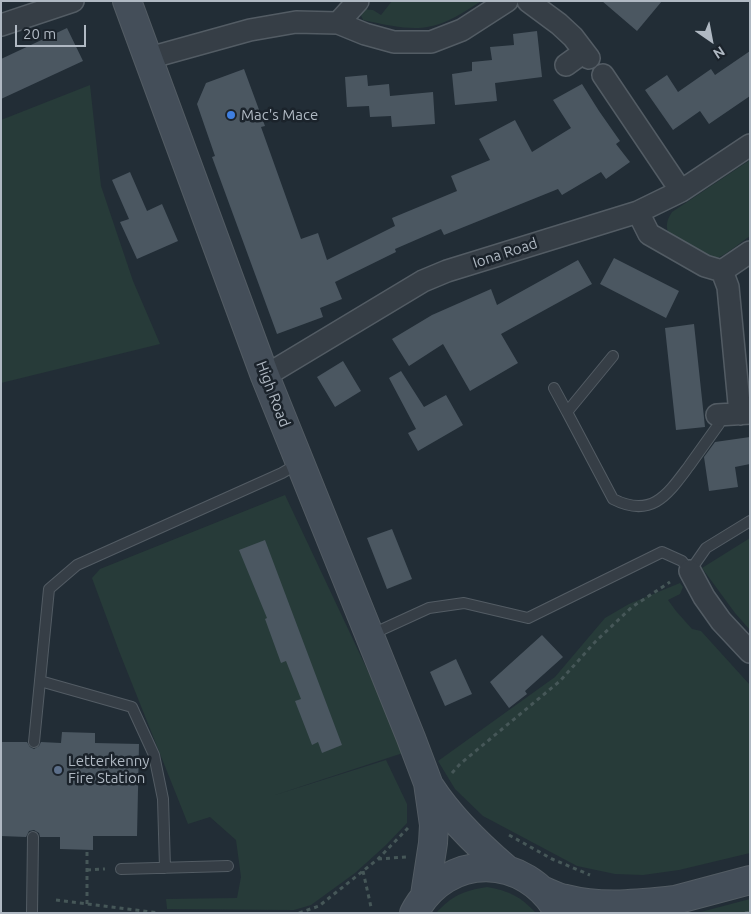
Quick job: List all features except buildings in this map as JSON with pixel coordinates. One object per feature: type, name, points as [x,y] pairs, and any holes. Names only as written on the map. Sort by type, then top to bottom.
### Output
[{"type":"street","points":[[1,25],[73,1]]},
{"type":"street","name":"High Road","points":[[127,1],[150,58],[163,99],[265,376],[370,635],[439,779]]},
{"type":"street","points":[[338,23],[358,1]]},
{"type":"street","points":[[150,58],[250,30],[296,22],[338,23],[365,34],[394,42],[431,42],[462,30],[507,1]]},
{"type":"street","points":[[528,1],[559,24],[573,37],[587,55],[566,65]]},
{"type":"street","points":[[603,75],[681,191]]},
{"type":"street","name":"Iona Road","points":[[265,376],[423,281],[456,268],[638,212],[681,191],[750,145]]},
{"type":"street","points":[[638,212],[649,234],[705,266],[722,271]]},
{"type":"street","points":[[722,271],[750,252]]},
{"type":"street","points":[[717,415],[745,414],[728,287],[722,271]]},
{"type":"street","points":[[690,571],[704,597],[721,621],[750,652]]},
{"type":"street","points":[[439,779],[453,818],[506,869]]},
{"type":"street","points":[[415,907],[434,832],[439,779]]},
{"type":"street","points":[[415,907],[440,882],[464,870],[488,867],[506,869],[523,876],[544,891],[565,899],[591,903],[626,904],[675,900]]},
{"type":"street","points":[[647,913],[675,900],[750,880]]},
{"type":"street","points":[[544,891],[559,913]]},
{"type":"lane","points":[[567,412],[612,356]]},
{"type":"lane","points":[[554,388],[613,499],[626,506],[642,506],[657,502],[670,492],[719,424],[717,415]]},
{"type":"lane","points":[[34,742],[50,589],[77,565],[282,473],[300,463]]},
{"type":"lane","points":[[370,635],[429,608],[464,603],[528,618],[662,552],[682,561],[690,571],[706,548],[750,521]]},
{"type":"lane","points":[[40,681],[132,707],[154,755],[163,799],[165,868]]},
{"type":"lane","points":[[32,913],[33,837]]},
{"type":"lane","points":[[121,869],[228,866]]},
{"type":"path","points":[[439,779],[460,764],[560,681],[596,641],[632,608],[690,571]]},
{"type":"path","points":[[299,913],[319,906],[378,859],[410,827]]},
{"type":"path","points":[[504,832],[552,859],[579,872],[594,876]]},
{"type":"path","points":[[86,904],[87,850]]},
{"type":"path","points":[[378,859],[412,857]]},
{"type":"path","points":[[363,871],[371,907]]},
{"type":"path","points":[[56,900],[159,913]]},
{"type":"path","points":[[745,913],[750,912]]},
{"type":"green space","points":[[392,1],[481,1],[450,20],[425,27],[398,27],[363,20],[360,13],[363,9],[373,10],[381,15]]},
{"type":"green space","points":[[90,85],[101,186],[133,281],[160,344],[1,383],[1,120]]},
{"type":"green space","points":[[750,160],[750,236],[725,254],[714,259],[703,256],[676,241],[668,232],[667,226],[672,212]]},
{"type":"green space","points":[[285,495],[406,752],[272,796],[386,760],[407,804],[407,823],[355,873],[311,905],[294,910],[167,909],[166,899],[237,898],[241,877],[236,840],[210,817],[188,824],[92,578],[100,569]]},
{"type":"green space","points":[[750,538],[750,630],[702,568]]},
{"type":"green space","points":[[680,583],[683,587],[680,594],[668,600],[692,629],[701,631],[750,685],[750,853],[679,870],[643,875],[615,874],[577,866],[483,816],[455,789],[438,761],[555,677],[605,618],[629,604]]},
{"type":"green space","points":[[487,887],[514,895],[525,902],[536,913],[436,913],[459,895],[471,890]]},
{"type":"green space","points":[[750,899],[750,913],[697,913]]},
{"type":"place","name":"Mac's Mace","points":[[231,115]]},
{"type":"place","name":"Letterkenny Fire Station","points":[[58,770]]}]
